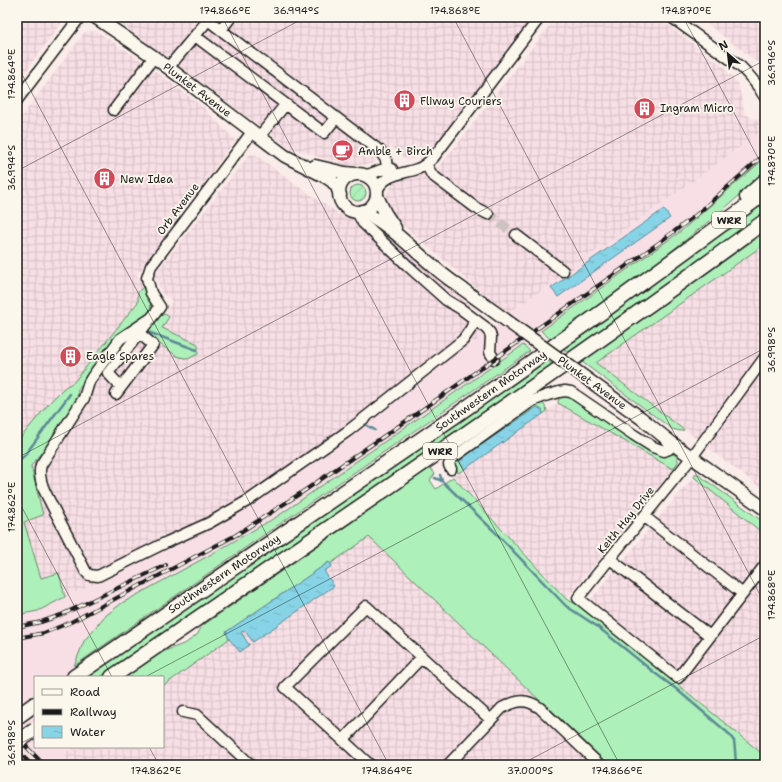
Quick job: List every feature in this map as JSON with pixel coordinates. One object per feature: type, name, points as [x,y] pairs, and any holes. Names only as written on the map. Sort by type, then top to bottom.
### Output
[{"type":"highway","points":[[692,247],[765,181]]},
{"type":"highway","name":"Southwestern Motorway","points":[[76,676],[449,420],[692,247],[765,193]]},
{"type":"highway","name":"Southwestern Motorway","points":[[113,676],[381,493],[554,372],[765,220]]},
{"type":"highway","points":[[17,717],[34,705]]},
{"type":"highway","points":[[17,742],[34,731]]},
{"type":"main road","name":"Plunket Avenue","points":[[95,17],[168,68],[284,156],[326,176],[337,187],[340,195]]},
{"type":"main road","name":"Plunket Avenue","points":[[298,162],[345,173],[361,175]]},
{"type":"main road","points":[[361,175],[370,178],[374,182],[377,194],[372,206],[359,212],[350,210],[345,206],[341,201],[340,189],[346,179],[351,176],[361,175]]},
{"type":"main road","name":"Plunket Avenue","points":[[377,194],[385,213],[402,238]]},
{"type":"main road","name":"Plunket Avenue","points":[[359,212],[381,222],[402,238],[433,267],[449,279],[640,418],[692,458],[765,509]]},
{"type":"street","points":[[17,100],[80,17]]},
{"type":"street","points":[[221,30],[231,17]]},
{"type":"street","points":[[377,194],[380,184],[387,179],[416,170],[426,164],[438,152],[540,17]]},
{"type":"street","points":[[671,17],[741,67],[758,85],[764,96]]},
{"type":"street","points":[[168,68],[208,19],[380,151],[386,160],[387,169]]},
{"type":"street","points":[[195,36],[324,133],[336,118]]},
{"type":"street","points":[[114,110],[154,58]]},
{"type":"street","name":"Orb Avenue","points":[[150,319],[160,307],[151,293],[147,278],[151,266],[256,135],[285,105]]},
{"type":"street","points":[[426,164],[432,175],[476,208],[488,214]]},
{"type":"street","points":[[361,175],[387,169],[406,172]]},
{"type":"street","points":[[359,212],[363,223],[446,300],[485,327],[490,333],[490,352],[494,359]]},
{"type":"street","points":[[516,235],[563,271]]},
{"type":"street","points":[[150,319],[122,337],[92,377],[84,398],[41,465],[40,469],[41,483],[44,492],[86,572],[89,575],[98,576],[209,523],[249,500],[348,431],[463,340],[472,327],[474,319]]},
{"type":"street","points":[[139,333],[153,345],[119,390],[108,373],[139,333],[150,319]]},
{"type":"street","name":"Keith Hay Drive","points":[[710,636],[678,678],[578,598],[692,458],[765,357]]},
{"type":"street","points":[[451,469],[449,465],[452,459],[532,401],[565,391],[570,392],[653,447],[664,451],[669,449],[673,444]]},
{"type":"street","points":[[644,516],[743,594]]},
{"type":"street","points":[[610,559],[710,636],[765,565]]},
{"type":"street","points":[[370,765],[286,687],[366,606],[491,720]]},
{"type":"street","points":[[343,740],[422,657]]},
{"type":"street","points":[[448,765],[502,708],[519,701],[531,703],[540,708],[600,765]]},
{"type":"street","points":[[183,712],[197,715],[251,765]]},
{"type":"shaded area","points":[[17,17],[65,18],[17,83]]},
{"type":"shaded area","points":[[112,17],[532,17],[433,149],[408,161],[391,146],[380,158],[371,164],[345,165],[288,147]]},
{"type":"shaded area","points":[[556,17],[657,17],[724,67],[738,84],[745,114],[754,119],[765,120],[765,129],[551,284],[507,314],[400,223],[391,209],[387,195],[392,184],[436,169],[451,152]]},
{"type":"shaded area","points":[[698,17],[765,17],[765,68]]},
{"type":"shaded area","points":[[96,31],[136,57],[202,106],[235,140],[137,275],[144,286],[138,292],[138,302],[74,382],[65,387],[51,401],[17,442],[17,123],[85,32]]},
{"type":"shaded area","points":[[765,129],[765,158],[681,231],[523,345],[278,516],[208,556],[74,666],[75,676],[34,676],[34,748],[71,748],[63,756],[72,765],[23,765],[17,759],[17,615],[38,611],[65,597],[117,574],[190,535],[197,533],[199,537],[241,511],[363,425],[494,328],[507,314],[551,284]]},
{"type":"shaded area","points":[[255,154],[292,182],[342,216],[345,214],[367,219],[379,225],[494,328],[363,425],[241,511],[199,537],[197,533],[190,535],[117,574],[65,597],[59,573],[41,578],[24,522],[43,515],[31,466],[70,416],[77,401],[78,389],[118,337],[198,344],[162,328],[169,318],[165,314],[172,301],[161,292],[155,274],[249,155]]},
{"type":"shaded area","points":[[765,244],[765,344],[697,439],[596,363]]},
{"type":"shaded area","points":[[765,344],[765,368],[708,448],[697,439]]},
{"type":"shaded area","points":[[765,368],[765,491],[708,448]]},
{"type":"shaded area","points":[[558,403],[673,469],[566,599],[453,477]]},
{"type":"shaded area","points":[[694,477],[765,535],[765,756],[584,608]]},
{"type":"shaded area","points":[[369,537],[607,765],[72,765],[63,756],[71,748],[164,748],[164,685],[229,639],[241,651],[241,633],[245,630],[253,641],[324,570],[331,566],[330,564]]},
{"type":"green space","points":[[765,158],[765,173],[724,209],[637,279],[550,339],[541,331],[681,231]]},
{"type":"green space","points":[[358,185],[364,187],[366,193],[364,199],[358,201],[352,199],[350,193],[352,187]]},
{"type":"green space","points":[[765,203],[765,213],[569,353],[562,348]]},
{"type":"green space","points":[[765,232],[765,244],[596,363],[684,430],[680,431],[672,429],[582,362],[644,318]]},
{"type":"green space","points":[[144,286],[151,299],[150,311],[138,328],[90,373],[78,389],[77,401],[70,416],[31,466],[43,515],[24,522],[41,578],[59,573],[65,597],[38,611],[17,615],[17,442],[51,401],[65,387],[74,382],[138,302],[138,292]]},
{"type":"green space","points":[[165,314],[169,317],[162,328],[198,344],[198,354],[188,359],[177,356],[144,333],[158,317]]},
{"type":"green space","points":[[523,345],[530,351],[74,666],[84,641],[104,617],[122,603],[278,516]]},
{"type":"green space","points":[[546,360],[554,365],[101,676],[89,676]]},
{"type":"green space","points":[[567,393],[663,454],[670,455],[671,453],[677,457],[678,462],[673,469],[558,403],[559,394]]},
{"type":"green space","points":[[541,400],[547,411],[543,414],[542,410],[460,463],[465,469],[458,473],[454,464],[455,459]]},
{"type":"green space","points":[[430,468],[435,474],[430,480],[436,489],[453,477],[566,599],[584,608],[765,756],[765,765],[607,765],[369,537],[330,564],[329,562],[226,632],[229,639],[164,685],[164,676],[127,676],[162,652],[186,643],[197,635],[202,626]]},
{"type":"green space","points":[[696,473],[765,523],[765,535],[694,477]]},
{"type":"water","points":[[664,209],[670,218],[558,297],[551,288]]},
{"type":"water","points":[[537,407],[542,410],[543,414],[465,469],[460,463],[462,458]]},
{"type":"water","points":[[329,562],[332,566],[324,571],[334,586],[253,642],[245,631],[241,632],[249,645],[240,652],[229,639],[226,632]]},
{"type":"waterway","points":[[148,332],[197,350]]},
{"type":"waterway","points":[[17,462],[25,455],[70,394]]},
{"type":"waterway","points":[[366,425],[375,430]]},
{"type":"waterway","points":[[435,478],[442,481],[440,475]]},
{"type":"waterway","points":[[442,481],[494,531],[566,606],[598,627],[675,688],[728,733],[734,741],[736,765]]},
{"type":"tunnel","points":[[488,214],[516,235]]},
{"type":"railway","points":[[17,638],[44,633],[71,622],[236,535],[301,493],[656,245],[696,215],[765,154]]},
{"type":"railway","points":[[17,627],[41,622],[61,615],[166,565]]},
{"type":"railway","points":[[17,737],[44,765]]},
{"type":"railway","points":[[17,751],[32,765]]},
{"type":"place","name":"Fliway Couriers","points":[[405,101]]},
{"type":"place","name":"Ingram Micro","points":[[644,108]]},
{"type":"place","name":"Amble + Birch","points":[[343,151]]},
{"type":"place","name":"New Idea","points":[[104,179]]},
{"type":"place","name":"Eagle Spares","points":[[71,356]]}]
